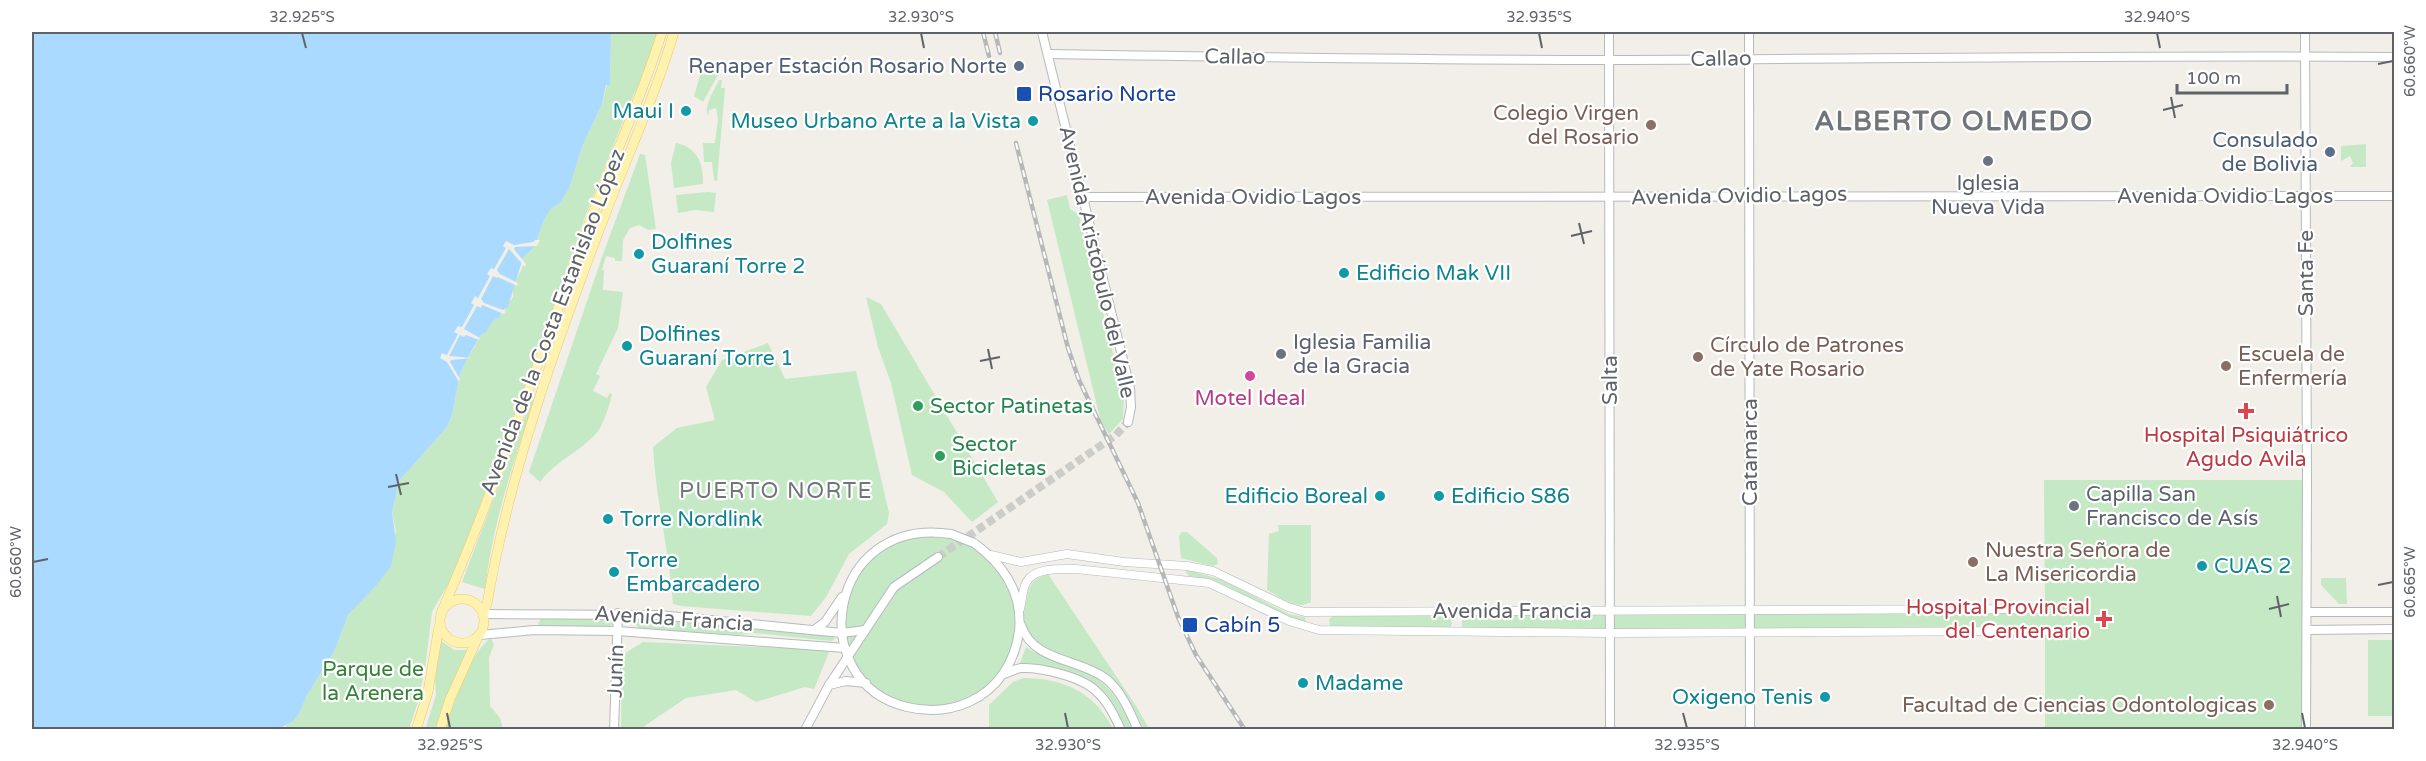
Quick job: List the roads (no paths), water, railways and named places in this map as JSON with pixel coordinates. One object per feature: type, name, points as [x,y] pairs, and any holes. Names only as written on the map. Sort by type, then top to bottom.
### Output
[{"type":"main road","name":"Avenida de la Costa Estanislao López","points":[[416,729],[428,692],[441,614],[464,562],[662,32]]},
{"type":"main road","name":"Avenida de la Costa Estanislao López","points":[[483,613],[487,604],[501,533],[526,440],[575,297],[659,78],[674,32]]},
{"type":"main road","name":"Avenida Aristóbulo del Valle","points":[[1042,32],[1130,388],[1131,407],[1128,422]]},
{"type":"main road","name":"Salta","points":[[1609,32],[1610,729]]},
{"type":"main road","name":"Catamarca","points":[[1749,32],[1750,729]]},
{"type":"main road","name":"Santa Fe","points":[[2305,32],[2306,729]]},
{"type":"main road","name":"Callao","points":[[1048,54],[1320,59],[1609,60],[2394,57]]},
{"type":"main road","name":"Avenida Ovidio Lagos","points":[[1083,197],[2394,196]]},
{"type":"main road","points":[[814,630],[832,614],[853,576],[875,550],[890,541],[920,532],[951,534],[974,543],[991,555],[1010,580],[1023,633],[1031,643],[1045,653],[1091,669],[1108,680],[1122,698],[1138,729]]},
{"type":"main road","points":[[805,729],[847,652],[894,587],[938,557]]},
{"type":"main road","points":[[846,592],[843,604],[842,633],[847,652],[866,683],[881,696],[900,705],[920,710],[942,710],[958,707],[976,699],[1004,675],[1023,668],[1038,669],[1078,680],[1094,688],[1108,704],[1121,729]]},
{"type":"main road","points":[[440,729],[459,679],[483,629],[483,613],[471,601],[463,599],[448,604],[441,614],[440,626],[449,639],[464,644],[479,636]]},
{"type":"main road","points":[[2307,612],[2394,612]]},
{"type":"main road","name":"Avenida Francia","points":[[483,613],[641,614],[842,633],[865,630]]},
{"type":"main road","name":"Junín","points":[[614,729],[618,613]]},
{"type":"main road","points":[[641,614],[634,616],[630,623],[632,627],[641,632]]},
{"type":"main road","points":[[1004,675],[1017,643],[1020,621]]},
{"type":"main road","points":[[2307,630],[2394,629]]},
{"type":"main road","name":"Avenida Francia","points":[[479,636],[534,630],[641,632],[847,652]]},
{"type":"main road","points":[[829,685],[846,681],[866,683]]},
{"type":"street","name":"Avenida Francia","points":[[991,555],[1021,561],[1066,554],[1124,562],[1187,566],[1213,571],[1288,607],[1305,612],[2044,609]]},
{"type":"street","name":"Avenida Francia","points":[[1019,610],[1026,583],[1032,576],[1055,569],[1076,569],[1209,582],[1289,621],[1319,630],[1610,633],[2045,630]]},
{"type":"water","points":[[32,32],[611,32],[610,85],[606,85],[602,104],[582,147],[569,189],[560,203],[551,209],[544,220],[534,247],[523,258],[508,307],[481,335],[472,350],[460,374],[452,415],[447,427],[399,481],[392,512],[396,542],[391,566],[376,586],[348,615],[334,652],[307,695],[299,714],[293,721],[279,729],[32,729]]},
{"type":"tunnel","points":[[938,557],[1116,435],[1128,422]]},
{"type":"railway","points":[[983,32],[989,56]]},
{"type":"railway","points":[[995,32],[1000,53]]},
{"type":"railway","points":[[1016,143],[1068,348],[1079,380],[1138,503],[1178,617],[1196,655],[1245,730]]},
{"type":"place","name":"Renaper Estación Rosario Norte","points":[[1019,66]]},
{"type":"place","name":"Rosario Norte","points":[[1024,94]]},
{"type":"place","name":"Maui I","points":[[686,111]]},
{"type":"place","name":"Museo Urbano Arte a la Vista","points":[[1033,121]]},
{"type":"place","name":"Colegio Virgen del Rosario","points":[[1651,125]]},
{"type":"place","name":"Consulado de Bolivia","points":[[2330,152]]},
{"type":"place","name":"Iglesia Nueva Vida","points":[[1988,161]]},
{"type":"place","name":"Dolfines Guaraní Torre 2","points":[[639,254]]},
{"type":"place","name":"Edificio Mak VII","points":[[1344,273]]},
{"type":"place","name":"Dolfines Guaraní Torre 1","points":[[627,346]]},
{"type":"place","name":"Iglesia Familia de la Gracia","points":[[1281,354]]},
{"type":"place","name":"Círculo de Patrones de Yate Rosario","points":[[1698,357]]},
{"type":"place","name":"Escuela de Enfermería","points":[[2226,366]]},
{"type":"place","name":"Motel Ideal","points":[[1250,376]]},
{"type":"place","name":"Sector Patinetas","points":[[918,406]]},
{"type":"place","name":"Hospital Psiquiátrico Agudo Avila","points":[[2246,411]]},
{"type":"place","name":"Sector Bicicletas","points":[[940,456]]},
{"type":"place","name":"Edificio Boreal","points":[[1380,496]]},
{"type":"place","name":"Edificio S86","points":[[1439,496]]},
{"type":"place","name":"Capilla San Francisco de Asís","points":[[2074,506]]},
{"type":"place","name":"Torre Nordlink","points":[[608,519]]},
{"type":"place","name":"Nuestra Señora de La Misericordia","points":[[1973,562]]},
{"type":"place","name":"CUAS 2","points":[[2202,566]]},
{"type":"place","name":"Torre Embarcadero","points":[[614,572]]},
{"type":"place","name":"Hospital Provincial del Centenario","points":[[2104,619]]},
{"type":"place","name":"Cabín 5","points":[[1190,625]]},
{"type":"place","name":"Madame","points":[[1303,683]]},
{"type":"place","name":"Oxigeno Tenis","points":[[1825,697]]},
{"type":"place","name":"Facultad de Ciencias Odontologicas","points":[[2269,705]]},
{"type":"district","name":"ALBERTO OLMEDO","points":[[1954,121]]},
{"type":"district","name":"PUERTO NORTE","points":[[776,491]]},
{"type":"park label","name":"Parque de la Arenera","points":[[373,681]]}]
